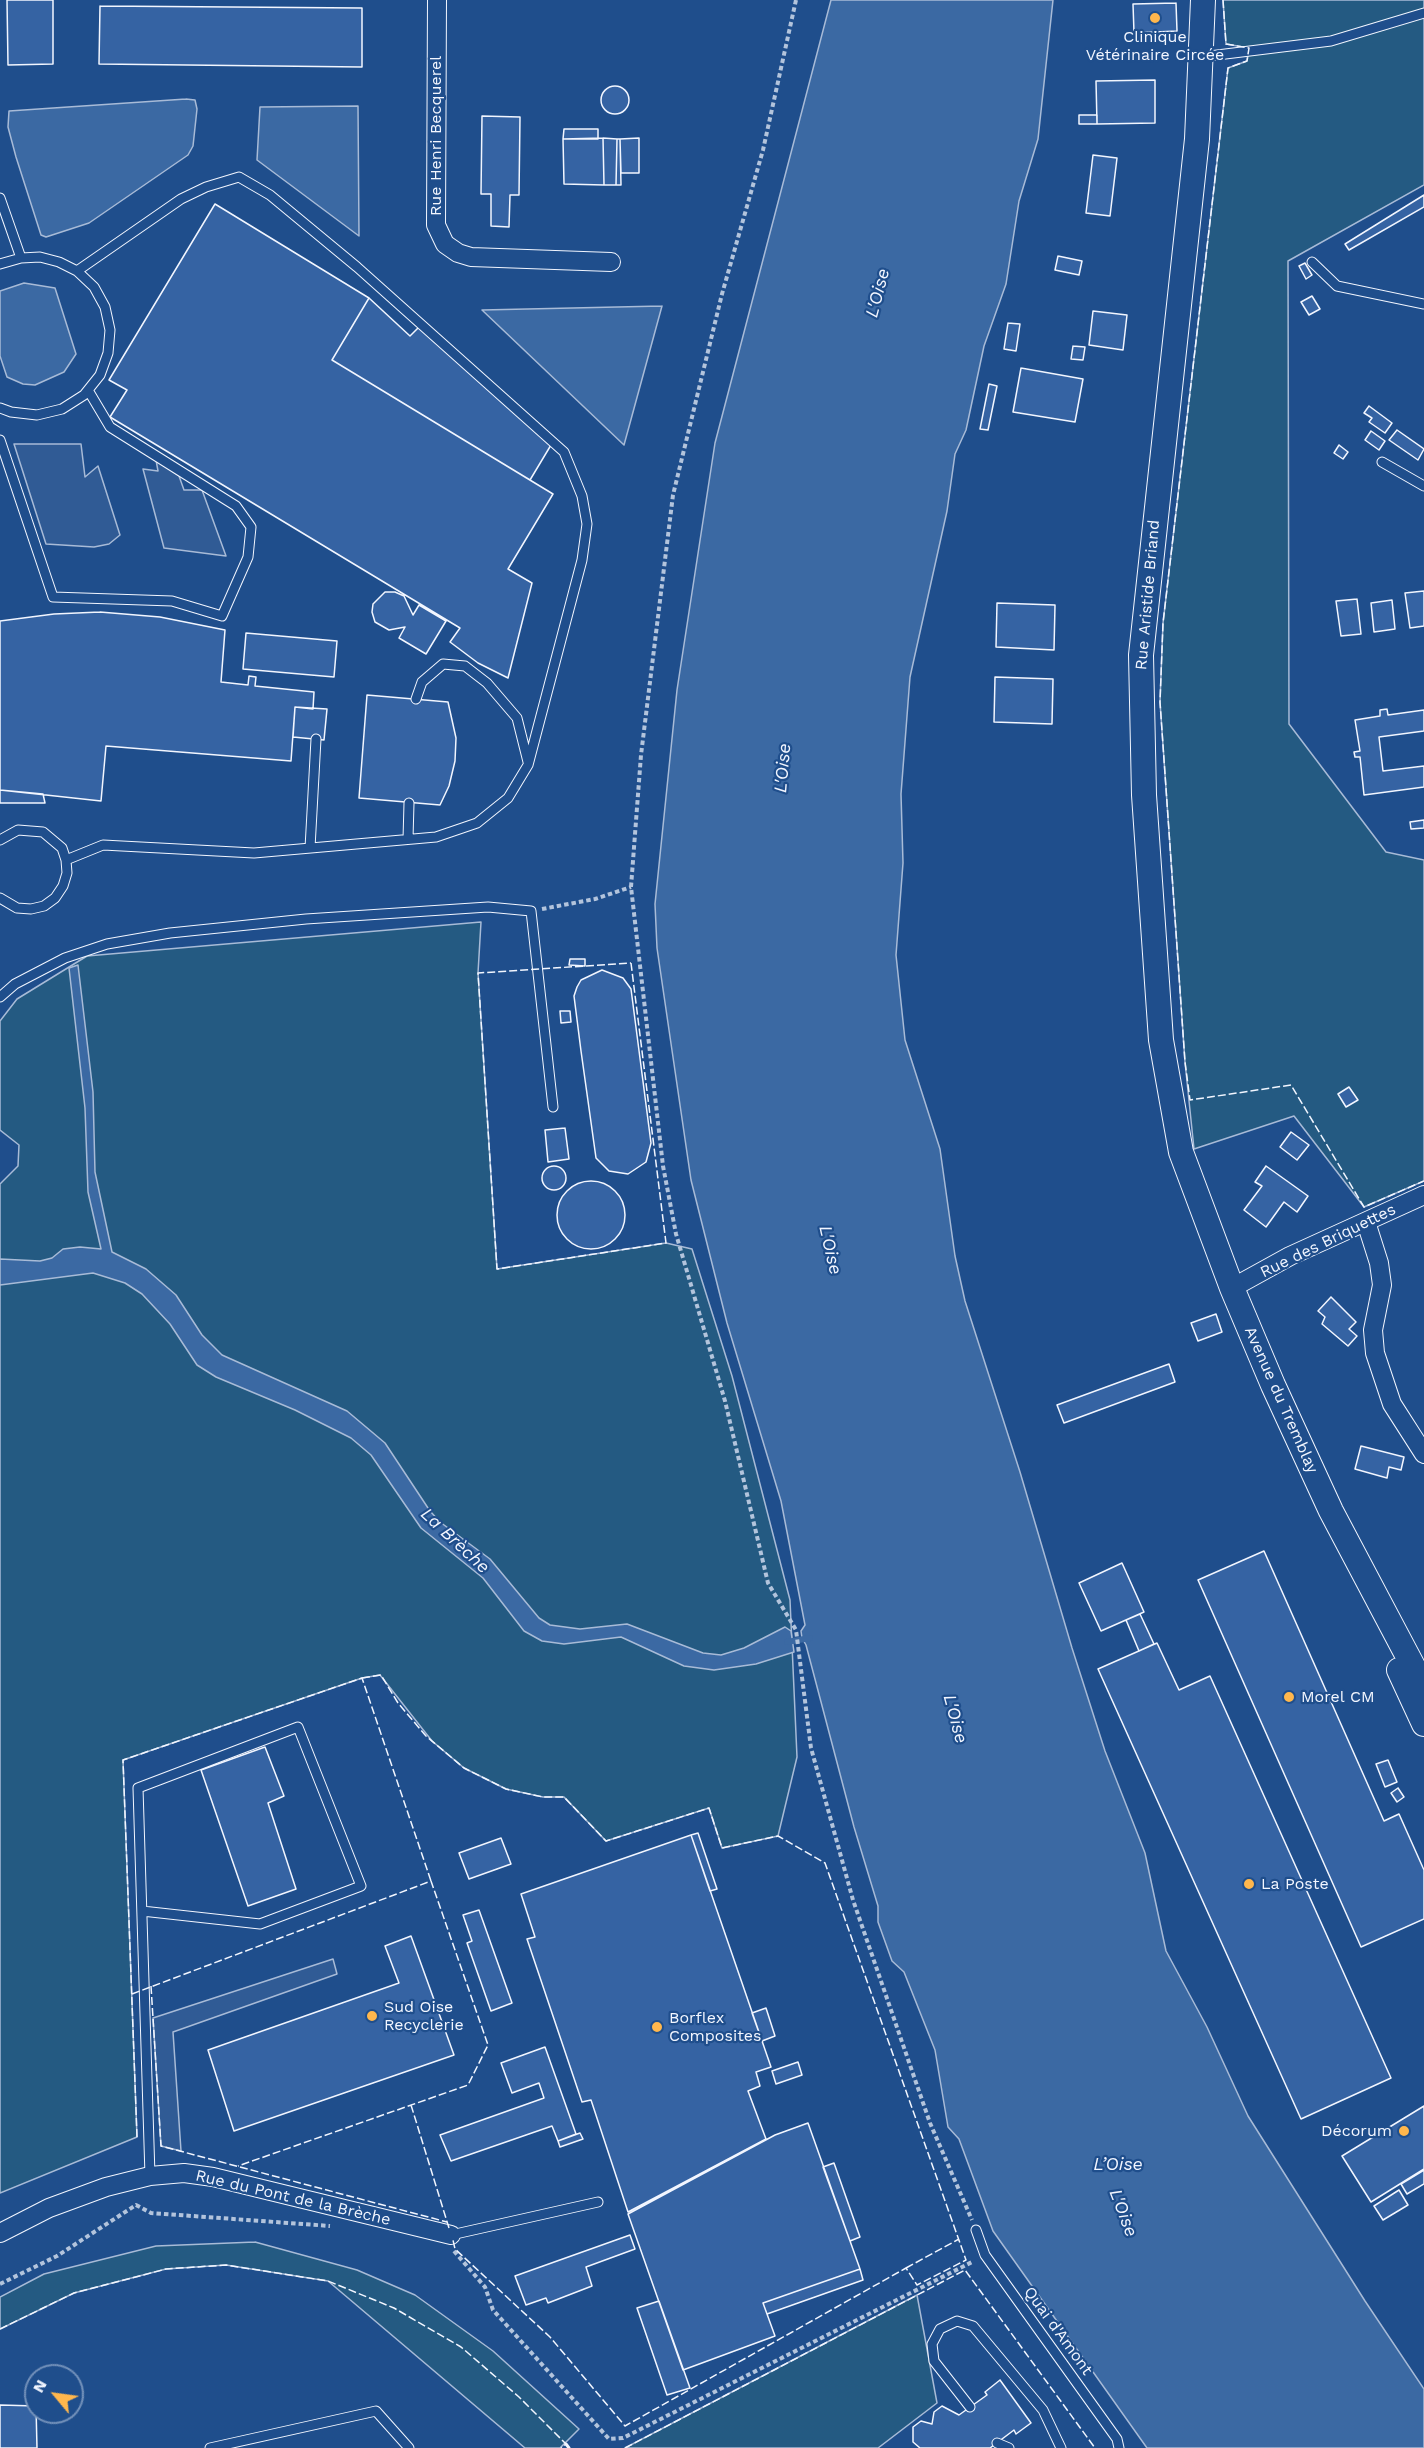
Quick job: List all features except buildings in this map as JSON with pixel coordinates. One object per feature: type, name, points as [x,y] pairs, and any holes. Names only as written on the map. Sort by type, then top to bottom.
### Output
[{"type":"main road","name":"Rue Aristide Briand","points":[[1203,0],[1197,139],[1141,655],[1144,795],[1161,1040],[1181,1152],[1232,1288]]},
{"type":"main road","name":"Avenue du Tremblay","points":[[1232,1288],[1273,1385],[1331,1510],[1424,1687]]},
{"type":"main road","name":"Avenue du Tremblay","points":[[1331,1510],[1363,1590],[1424,1724]]},
{"type":"street","name":"Rue Henri Becquerel","points":[[437,0],[436,225],[445,244],[458,253],[471,257],[611,262]]},
{"type":"street","name":"Rue des Briquettes","points":[[1232,1288],[1290,1256],[1424,1195]]},
{"type":"street","points":[[1366,1222],[1379,1263],[1382,1285],[1373,1330],[1375,1353],[1392,1404],[1424,1454]]},
{"type":"street","name":"Rue du Pont de la Brèche","points":[[0,2233],[76,2198],[126,2181],[167,2173],[198,2174],[449,2234]]},
{"type":"lane","points":[[1200,57],[1331,41],[1424,13]]},
{"type":"lane","points":[[66,860],[103,845],[254,853],[436,837],[477,823],[508,798],[528,765],[582,560],[587,524],[582,496],[564,452],[357,267],[270,195],[239,177],[206,187],[181,199],[77,271]]},
{"type":"lane","points":[[0,198],[21,258]]},
{"type":"lane","points":[[0,264],[21,258],[50,260],[77,271],[93,287],[105,307],[110,330],[108,353],[100,375],[88,390],[62,409],[37,415],[11,412],[0,408]]},
{"type":"lane","points":[[1312,262],[1337,286],[1424,304]]},
{"type":"lane","points":[[0,440],[53,597],[172,601],[222,616],[248,557],[251,527],[236,506],[110,427],[88,390]]},
{"type":"lane","points":[[1382,462],[1424,486]]},
{"type":"lane","points":[[416,699],[422,682],[443,664],[465,666],[488,683],[517,718],[528,765]]},
{"type":"lane","points":[[310,848],[316,739]]},
{"type":"lane","points":[[408,839],[409,802]]},
{"type":"lane","points":[[0,840],[18,830],[43,832],[58,843],[66,860],[67,873],[63,886],[55,898],[44,906],[31,909],[17,908],[0,898]]},
{"type":"lane","points":[[0,997],[15,984],[65,958],[107,944],[170,933],[306,919],[488,907],[531,911],[554,1107]]},
{"type":"lane","points":[[142,1911],[260,1924],[361,1886],[298,1727],[138,1788],[150,2176]]},
{"type":"lane","points":[[449,2234],[598,2202]]},
{"type":"lane","name":"Quai d'Amont","points":[[976,2230],[985,2255],[1117,2439],[1119,2448]]},
{"type":"lane","points":[[970,2407],[934,2361],[932,2344],[940,2329],[957,2321],[973,2326],[1043,2410],[1061,2448]]},
{"type":"lane","points":[[210,2448],[376,2411],[410,2448]]},
{"type":"lane","points":[[997,2443],[1009,2448]]},
{"type":"path","points":[[796,0],[763,150],[722,294],[673,495],[641,755],[631,887],[663,1166],[676,1234],[725,1401],[768,1583],[796,1630],[811,1748],[853,1900],[930,2123],[976,2230]]},
{"type":"path","points":[[531,911],[596,899],[631,887]]},
{"type":"path","points":[[0,2283],[57,2256],[136,2205],[151,2213],[340,2228]]},
{"type":"path","points":[[449,2234],[454,2251],[485,2287],[492,2310],[609,2439],[623,2438],[985,2255]]},
{"type":"shaded area","points":[[1223,0],[1424,0],[1424,185],[1288,261],[1289,724],[1386,852],[1424,860],[1424,1181],[1364,1207],[1294,1116],[1194,1149],[1185,1062],[1160,702],[1163,623],[1228,68],[1247,61],[1249,48],[1226,44]]},
{"type":"shaded area","points":[[14,444],[81,444],[85,477],[98,466],[120,535],[109,544],[94,547],[46,544]]},
{"type":"shaded area","points":[[156,460],[179,476],[184,490],[202,490],[226,556],[164,548],[143,469],[158,471]]},
{"type":"shaded area","points":[[481,922],[478,973],[497,1269],[666,1243],[692,1249],[732,1376],[790,1600],[797,1757],[778,1836],[722,1848],[709,1808],[606,1841],[564,1797],[543,1797],[506,1789],[464,1768],[432,1741],[380,1675],[362,1678],[123,1760],[137,2137],[0,2193],[0,1184],[18,1166],[19,1145],[0,1130],[0,1021],[17,999],[87,956]]},
{"type":"shaded area","points":[[333,1959],[337,1974],[173,2032],[181,2151],[161,2146],[153,2018]]},
{"type":"shaded area","points":[[255,2242],[357,2270],[415,2295],[493,2351],[579,2429],[560,2448],[525,2448],[328,2281],[226,2265],[166,2269],[74,2293],[0,2329],[0,2297],[44,2274],[156,2246]]},
{"type":"shaded area","points":[[917,2295],[937,2403],[878,2448],[625,2448]]},
{"type":"water","name":"L’Oise","points":[[831,0],[1053,0],[1038,139],[1019,201],[1006,284],[984,346],[966,430],[955,454],[947,511],[910,677],[901,794],[903,863],[896,955],[905,1040],[940,1149],[955,1256],[965,1301],[1105,1751],[1145,1853],[1166,1951],[1207,2027],[1248,2116],[1365,2301],[1424,2389],[1424,2448],[1147,2448],[993,2231],[959,2139],[948,2127],[935,2050],[904,1972],[892,1961],[878,1922],[878,1906],[854,1827],[806,1645],[802,1638],[801,1631],[805,1625],[781,1501],[727,1323],[691,1180],[657,948],[655,904],[677,690],[715,443]]},
{"type":"water","points":[[195,100],[197,109],[193,146],[188,155],[89,223],[46,237],[41,235],[8,127],[9,111]]},
{"type":"water","points":[[358,106],[359,236],[257,160],[260,107]]},
{"type":"water","points":[[24,283],[55,288],[76,354],[64,372],[35,385],[23,384],[7,377],[0,356],[0,291]]},
{"type":"water","points":[[662,306],[624,445],[482,310]]},
{"type":"water","points":[[78,965],[93,1092],[95,1172],[112,1252],[146,1269],[176,1295],[202,1335],[222,1355],[347,1411],[385,1443],[430,1511],[440,1522],[490,1559],[539,1618],[550,1625],[580,1629],[627,1624],[703,1653],[721,1655],[744,1648],[785,1627],[791,1631],[794,1652],[756,1664],[714,1670],[684,1666],[621,1637],[564,1644],[542,1641],[524,1631],[483,1578],[421,1528],[371,1455],[351,1438],[295,1410],[216,1377],[197,1365],[170,1324],[142,1294],[125,1283],[93,1273],[0,1285],[0,1259],[40,1261],[52,1258],[63,1249],[80,1247],[101,1249],[88,1192],[85,1108],[69,968]]},
{"type":"waterway","name":"La Brèche","points":[[787,1642],[810,1638]]},
{"type":"fence","points":[[1223,0],[1226,44],[1249,48],[1247,61],[1228,68],[1163,623],[1160,702],[1185,1062],[1190,1100],[1291,1085],[1364,1207],[1424,1181]]},
{"type":"fence","points":[[631,963],[666,1243],[497,1269],[478,973],[631,963]]},
{"type":"fence","points":[[362,1678],[381,1675],[398,1703],[426,1736],[464,1768],[506,1789],[543,1797],[564,1797],[606,1841],[709,1808],[722,1848],[778,1836],[825,1863],[966,2260],[917,2285],[906,2268],[625,2426],[550,2337],[455,2249],[453,2240]]},
{"type":"fence","points":[[137,2137],[123,1760],[362,1678],[431,1881]]},
{"type":"fence","points":[[132,1994],[431,1881],[488,2045],[468,2085],[238,2166]]},
{"type":"fence","points":[[151,1986],[161,2146],[447,2222]]},
{"type":"fence","points":[[411,2105],[449,2228]]},
{"type":"fence","points":[[906,2268],[959,2239]]},
{"type":"fence","points":[[0,2329],[74,2293],[166,2269],[226,2265],[328,2281],[394,2308],[461,2347],[519,2397],[566,2444],[561,2448]]},
{"type":"fence","points":[[625,2448],[965,2270],[1095,2448]]},
{"type":"wall","points":[[566,2444],[569,2448]]},
{"type":"place","name":"Clinique Vétérinaire Circée","points":[[1155,18]]},
{"type":"place","name":"Morel CM","points":[[1289,1697]]},
{"type":"place","name":"La Poste","points":[[1249,1884]]},
{"type":"place","name":"Sud Oise Recyclerie","points":[[372,2016]]},
{"type":"place","name":"Borflex Composites","points":[[657,2027]]},
{"type":"place","name":"Décorum","points":[[1404,2131]]},
{"type":"water label","name":"L'Oise","points":[[878,293]]},
{"type":"water label","name":"L'Oise","points":[[783,768]]},
{"type":"water label","name":"L'Oise","points":[[830,1250]]},
{"type":"water label","name":"L'Oise","points":[[955,1719]]},
{"type":"water label","name":"L'Oise","points":[[1123,2213]]}]
